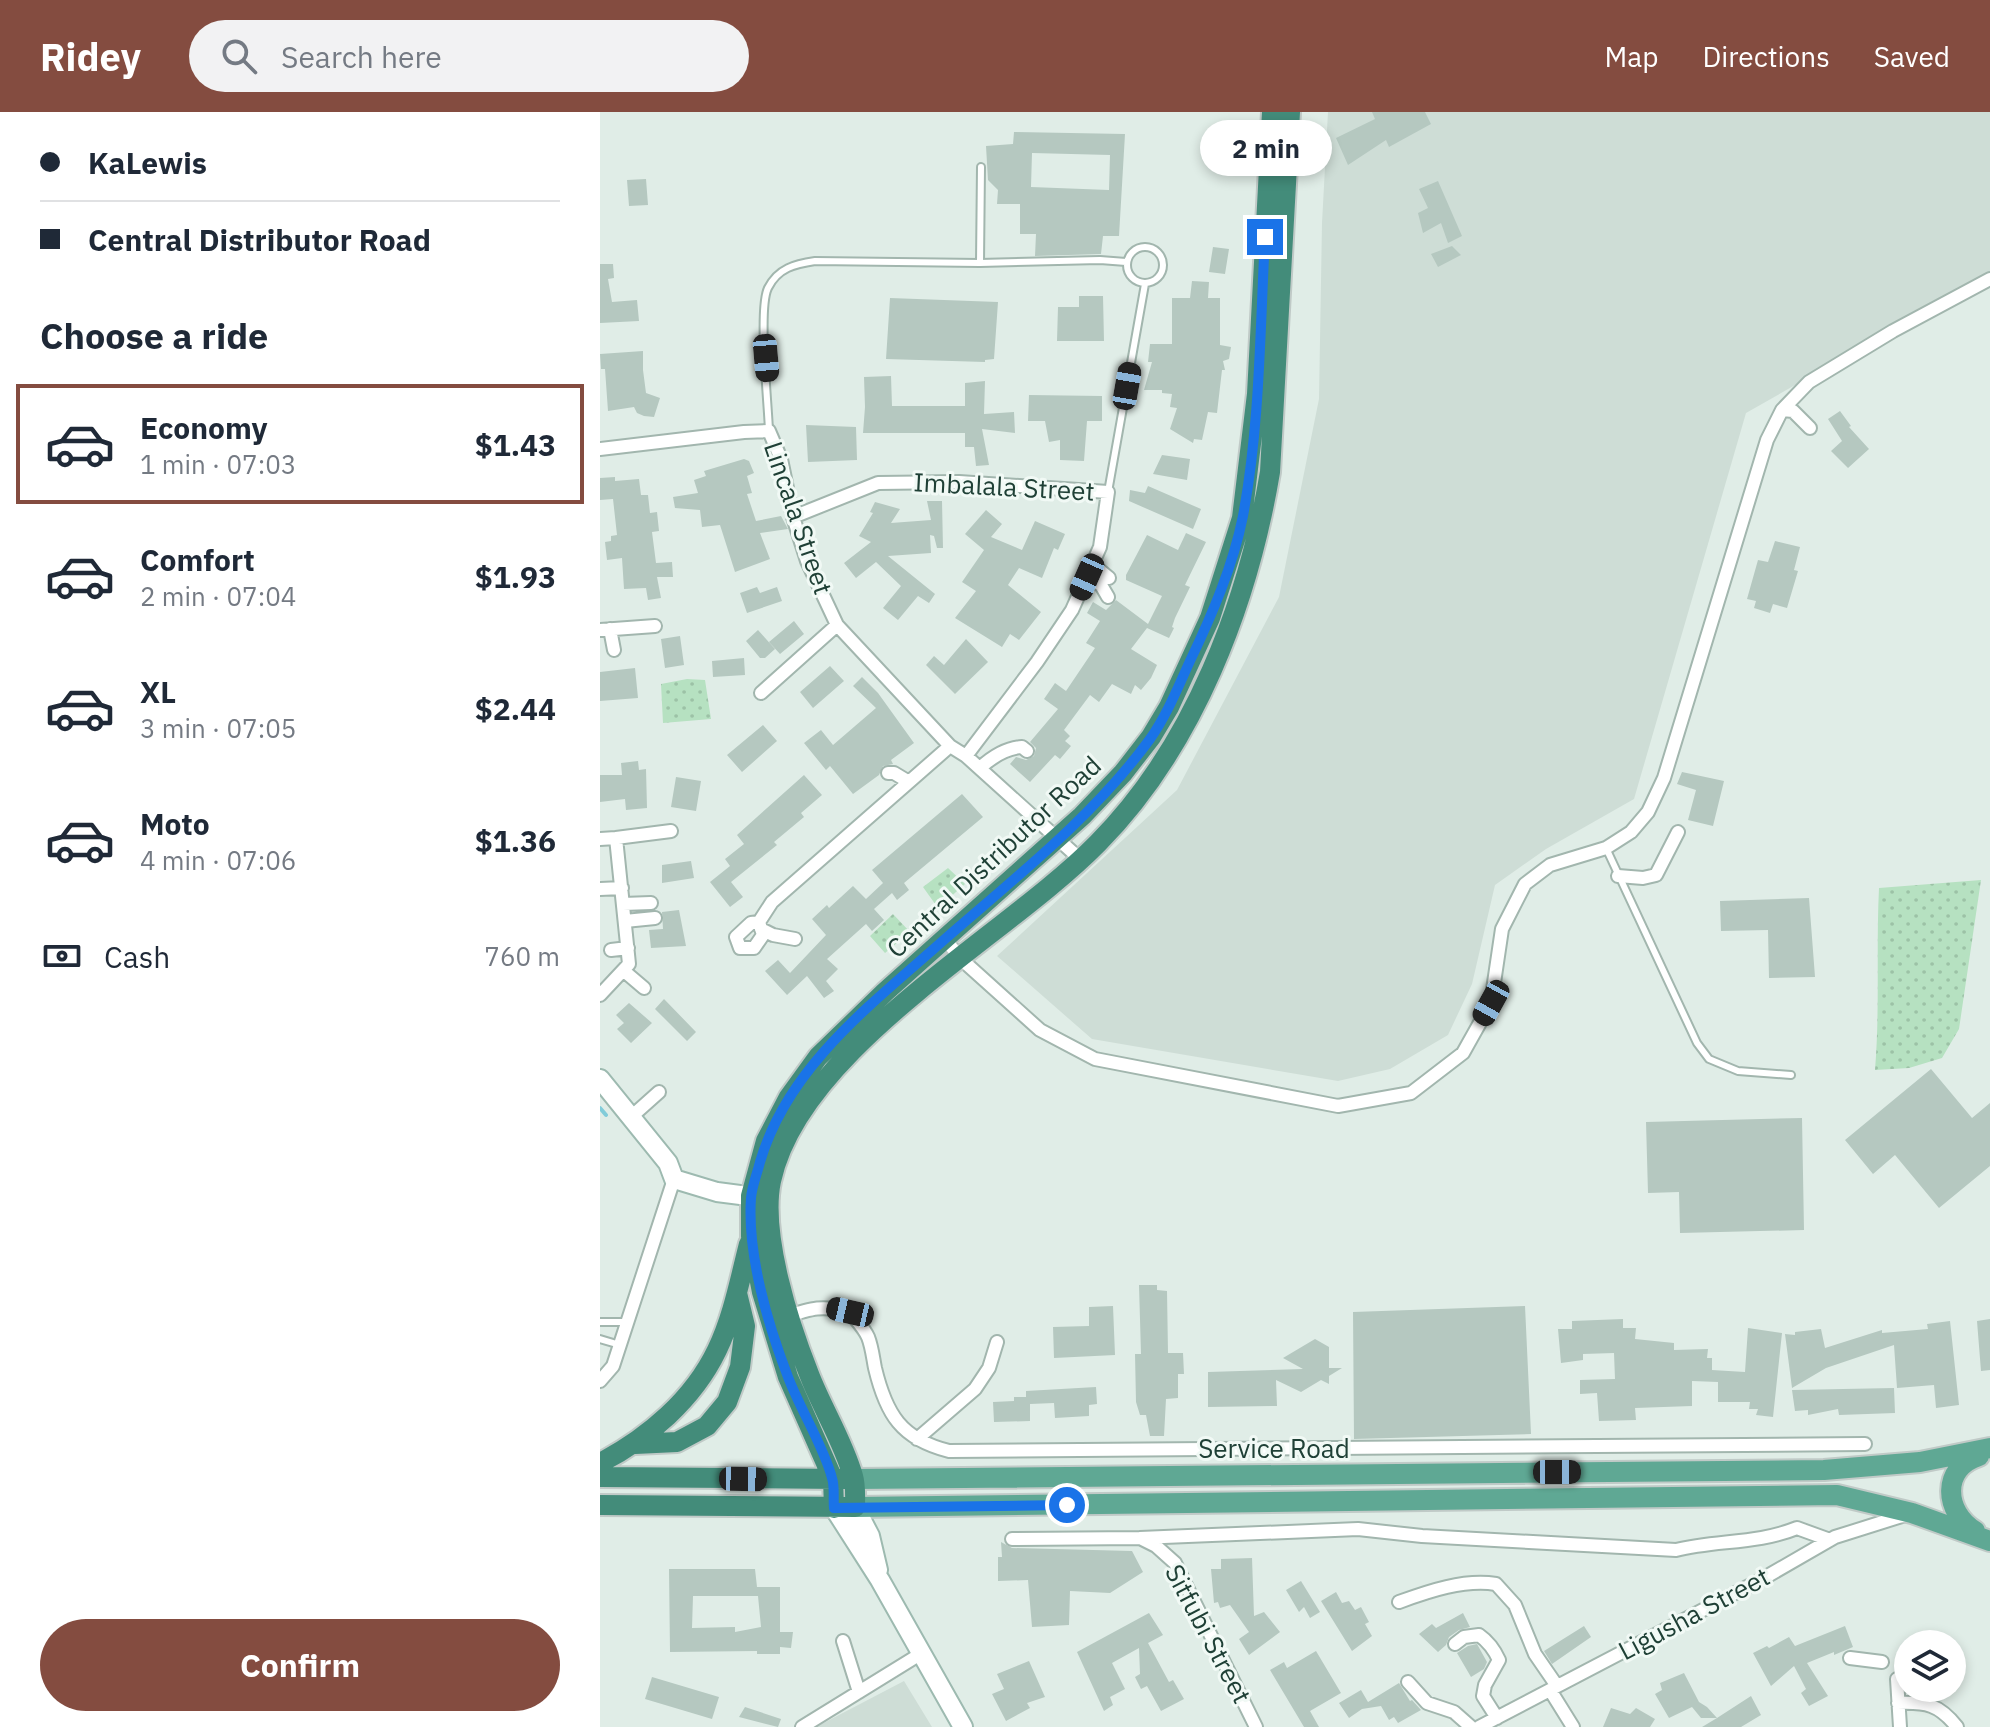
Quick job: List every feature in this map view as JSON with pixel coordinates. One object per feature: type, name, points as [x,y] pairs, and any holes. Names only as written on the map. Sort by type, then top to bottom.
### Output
[{"type":"highway","name":"Central Distributor Road","points":[[855,1507],[854,1479],[808,1373],[780,1318],[762,1292],[751,1236],[760,1197],[766,1141],[789,1097],[818,1057],[1058,838],[1123,773],[1169,707],[1210,618],[1242,518],[1251,463],[1272,112]]},
{"type":"highway","name":"Central Distributor Road","points":[[834,1508],[833,1479],[788,1377],[771,1241],[760,1197],[802,1111],[830,1074],[894,1013],[1098,843],[1135,800],[1191,714],[1231,623],[1248,575],[1261,526],[1270,472],[1290,112]]},
{"type":"highway","points":[[600,1463],[635,1444],[666,1419],[717,1351],[737,1292],[751,1236]]},
{"type":"highway","points":[[635,1444],[677,1442],[707,1426],[727,1402],[740,1367],[745,1326],[737,1292]]},
{"type":"highway","points":[[600,1477],[854,1479]]},
{"type":"highway","points":[[600,1505],[855,1507]]},
{"type":"main road","points":[[603,1088],[668,1163],[674,1179],[717,1192],[760,1197]]},
{"type":"main road","points":[[854,1479],[1824,1470],[1920,1462],[1990,1450]]},
{"type":"main road","points":[[1990,1450],[1958,1467],[1949,1490],[1954,1510],[1971,1529],[1990,1539]]},
{"type":"main road","points":[[880,1580],[870,1536],[855,1507],[1837,1495],[1912,1513],[1990,1539]]},
{"type":"main road","points":[[834,1508],[880,1580],[963,1727]]},
{"type":"street","points":[[945,939],[961,959],[1040,1030],[1095,1059],[1338,1106],[1411,1093],[1463,1053],[1491,1003],[1502,929],[1525,884],[1550,865],[1606,848],[1631,832],[1648,812],[1664,778],[1767,440],[1782,410],[1809,382],[1893,331],[1990,279]]},
{"type":"street","points":[[1782,410],[1793,411],[1810,428]]},
{"type":"street","name":"Lincala Street","points":[[600,449],[769,431],[781,459],[793,517],[807,561],[837,625],[950,746],[980,768],[1080,859]]},
{"type":"street","name":"Imbalala Street","points":[[793,517],[878,483],[959,482],[1108,492],[1100,547],[1072,610],[966,756]]},
{"type":"street","points":[[1089,571],[1109,578]]},
{"type":"street","points":[[1089,571],[1108,597]]},
{"type":"street","points":[[761,693],[837,625]]},
{"type":"street","points":[[614,650],[605,629],[655,626]]},
{"type":"street","points":[[795,939],[773,935],[760,926],[772,902],[950,746]]},
{"type":"street","points":[[980,768],[993,756],[1007,750],[1022,747],[1027,751]]},
{"type":"street","points":[[888,773],[909,782]]},
{"type":"street","points":[[600,839],[671,831]]},
{"type":"street","points":[[1618,876],[1643,878],[1656,875],[1678,832]]},
{"type":"street","points":[[602,988],[629,964],[616,838]]},
{"type":"street","points":[[600,889],[622,888]]},
{"type":"street","points":[[623,904],[651,903]]},
{"type":"street","points":[[625,921],[655,918]]},
{"type":"street","points":[[611,950],[628,948]]},
{"type":"street","points":[[624,971],[644,988]]},
{"type":"street","points":[[631,1117],[659,1092]]},
{"type":"street","points":[[600,1381],[613,1366],[674,1179]]},
{"type":"street","name":"Service Road","points":[[780,1318],[826,1306],[850,1312],[868,1337],[884,1402],[893,1419],[917,1439],[949,1451],[1865,1444]]},
{"type":"street","points":[[917,1439],[975,1389],[989,1368],[997,1342]]},
{"type":"street","name":"Ligusha Street","points":[[1479,1727],[1764,1578],[1830,1540],[1861,1527],[1912,1513]]},
{"type":"street","points":[[1012,1539],[1140,1538],[1358,1529],[1436,1537],[1676,1550],[1704,1543],[1750,1541],[1797,1528],[1830,1540]]},
{"type":"street","name":"Sitfubi Street","points":[[1140,1538],[1156,1546],[1175,1563],[1256,1727]]},
{"type":"street","points":[[1399,1602],[1466,1583],[1496,1584],[1515,1605],[1535,1654],[1573,1727]]},
{"type":"street","points":[[1455,1644],[1464,1637],[1479,1635],[1499,1660],[1485,1685],[1483,1696],[1497,1718]]},
{"type":"street","points":[[843,1641],[859,1692]]},
{"type":"street","points":[[802,1727],[922,1653]]},
{"type":"street","points":[[1850,1658],[1882,1662]]},
{"type":"street","points":[[1408,1682],[1427,1703],[1454,1712],[1471,1727]]},
{"type":"street","points":[[1900,1727],[1898,1703],[1924,1703],[1946,1713],[1957,1727]]},
{"type":"lane","points":[[980,263],[981,167]]},
{"type":"lane","points":[[1144,246],[1151,247],[1163,261],[1161,274],[1145,284],[1133,280],[1126,262],[1132,251],[1144,246]]},
{"type":"lane","points":[[769,431],[763,336],[767,289],[789,265],[815,261],[1126,262]]},
{"type":"lane","points":[[1108,492],[1145,284]]},
{"type":"lane","points":[[1606,848],[1697,1043],[1709,1059],[1738,1071],[1791,1075]]},
{"type":"lane","points":[[600,1322],[628,1322]]},
{"type":"lane","points":[[600,1339],[620,1345]]},
{"type":"shaded area","points":[[1328,112],[1990,112],[1990,274],[1746,413],[1634,799],[1546,849],[1495,885],[1472,984],[1448,1035],[1390,1069],[1338,1081],[1092,1039],[997,956],[1177,790],[1279,597],[1319,399],[1322,223]]},
{"type":"shaded area","points":[[904,1681],[932,1727],[816,1727]]},
{"type":"green space","points":[[687,679],[705,680],[711,719],[663,723],[661,684]]},
{"type":"green space","points":[[948,868],[965,884],[938,908],[923,887]]},
{"type":"green space","points":[[1981,880],[1959,1029],[1942,1058],[1909,1068],[1875,1070],[1879,888]]},
{"type":"green space","points":[[893,914],[910,932],[885,953],[870,936]]},
{"type":"building","points":[[1372,112],[1425,112],[1431,124],[1389,147],[1386,140],[1348,165],[1336,138],[1375,119]]},
{"type":"building","points":[[1014,132],[1125,134],[1119,236],[1103,236],[1101,254],[1035,256],[1036,234],[1020,234],[1020,204],[997,204],[998,190],[988,180],[986,146],[1013,144]],"holes":[[[1032,153],[1110,155],[1109,190],[1031,187]]]},
{"type":"building","points":[[646,179],[648,205],[629,206],[627,180]]},
{"type":"building","points":[[1438,181],[1462,236],[1448,243],[1441,223],[1423,233],[1418,213],[1428,208],[1419,189]]},
{"type":"building","points":[[1452,246],[1461,255],[1438,267],[1431,254]]},
{"type":"building","points":[[1213,247],[1229,249],[1225,274],[1209,272]]},
{"type":"building","points":[[600,264],[613,264],[614,278],[608,279],[612,302],[637,300],[639,321],[600,323]]},
{"type":"building","points":[[1192,281],[1209,282],[1208,298],[1220,298],[1220,345],[1231,347],[1229,359],[1223,361],[1225,370],[1222,370],[1217,413],[1208,412],[1202,440],[1194,439],[1193,443],[1170,429],[1177,408],[1170,407],[1172,394],[1162,393],[1162,390],[1144,390],[1152,362],[1148,362],[1150,344],[1172,344],[1172,298],[1190,298]]},
{"type":"building","points":[[1079,296],[1103,296],[1104,341],[1057,341],[1058,307],[1079,307]]},
{"type":"building","points":[[890,298],[998,302],[994,359],[985,362],[886,359]]},
{"type":"building","points":[[643,351],[646,393],[660,398],[654,417],[637,413],[634,407],[608,411],[605,369],[601,369],[600,354]]},
{"type":"building","points":[[891,376],[892,406],[965,406],[965,383],[985,381],[984,414],[1014,412],[1015,433],[982,429],[989,465],[976,466],[974,447],[965,447],[965,433],[863,433],[864,377]]},
{"type":"building","points":[[1029,395],[1102,396],[1102,421],[1087,421],[1084,461],[1060,460],[1060,440],[1049,442],[1045,421],[1028,421]]},
{"type":"building","points":[[1840,411],[1849,427],[1869,449],[1848,468],[1831,451],[1842,441],[1828,419]]},
{"type":"building","points":[[806,425],[856,427],[857,460],[808,462]]},
{"type":"building","points":[[1162,455],[1190,459],[1187,480],[1153,474]]},
{"type":"building","points":[[744,459],[749,461],[754,473],[747,476],[752,493],[747,494],[756,521],[781,516],[788,529],[760,533],[770,559],[735,572],[720,525],[702,527],[700,510],[675,508],[673,497],[698,493],[694,480],[706,476],[704,471]]},
{"type":"building","points":[[615,477],[615,481],[639,479],[641,495],[648,495],[650,513],[657,512],[659,531],[652,532],[656,563],[672,562],[673,577],[657,577],[661,598],[648,600],[646,588],[624,589],[622,558],[607,560],[605,542],[617,535],[613,499],[600,500],[600,478]]},
{"type":"building","points":[[1148,486],[1201,509],[1193,529],[1129,501],[1130,490],[1145,493]]},
{"type":"building","points":[[927,501],[942,501],[943,548],[937,548],[934,536],[930,535],[931,553],[888,556],[935,594],[929,603],[918,596],[898,620],[883,608],[901,586],[876,562],[856,578],[844,563],[871,542],[859,536],[873,513],[870,512],[875,502],[900,509],[891,523],[931,520]]},
{"type":"building","points":[[986,510],[1002,524],[991,537],[1022,550],[1035,521],[1065,534],[1058,550],[1054,548],[1042,578],[1019,568],[1008,585],[1041,612],[1019,640],[1010,634],[1002,647],[955,618],[976,591],[962,582],[984,550],[965,534]]},
{"type":"building","points":[[1186,533],[1206,542],[1185,585],[1190,587],[1175,618],[1174,628],[1169,638],[1147,628],[1131,649],[1157,665],[1151,678],[1141,690],[1135,685],[1131,694],[1112,684],[1099,702],[1090,695],[1064,730],[1070,736],[1065,741],[1071,746],[1060,759],[1055,755],[1030,782],[1010,764],[1016,757],[1026,760],[1034,756],[1036,748],[1030,742],[1058,709],[1044,699],[1055,683],[1066,691],[1095,648],[1086,643],[1100,621],[1087,613],[1093,602],[1106,610],[1116,600],[1148,624],[1162,596],[1126,580],[1126,575],[1147,535],[1178,550]]},
{"type":"building","points":[[1775,541],[1800,547],[1794,570],[1798,571],[1787,608],[1773,604],[1770,613],[1754,608],[1756,601],[1747,599],[1758,560],[1768,562]]},
{"type":"building","points":[[757,587],[760,593],[777,587],[782,601],[747,613],[740,593]]},
{"type":"building","points":[[794,621],[804,634],[780,654],[769,642]]},
{"type":"building","points":[[758,630],[775,649],[765,658],[760,658],[746,641]]},
{"type":"building","points":[[680,636],[684,665],[665,668],[661,639]]},
{"type":"building","points":[[966,639],[988,662],[955,694],[926,665],[934,656],[944,665]]},
{"type":"building","points":[[744,658],[745,675],[713,677],[712,661]]},
{"type":"building","points":[[830,666],[844,681],[813,708],[800,692]]},
{"type":"building","points":[[635,668],[638,698],[600,701],[600,672]]},
{"type":"building","points":[[862,677],[878,693],[914,743],[891,760],[893,764],[883,766],[879,775],[853,794],[830,766],[826,770],[804,743],[821,730],[833,745],[876,708],[853,686]]},
{"type":"building","points":[[763,725],[777,741],[742,772],[727,755]]},
{"type":"building","points":[[638,761],[639,770],[646,769],[647,808],[626,810],[625,799],[600,802],[600,775],[622,775],[621,763]]},
{"type":"building","points":[[1682,772],[1724,781],[1713,826],[1688,820],[1696,790],[1677,784]]},
{"type":"building","points":[[804,775],[822,795],[801,813],[804,817],[774,842],[777,845],[731,882],[743,897],[730,907],[710,882],[730,866],[725,859],[744,844],[737,835]]},
{"type":"building","points":[[676,777],[701,781],[696,811],[671,807]]},
{"type":"building","points":[[962,794],[983,817],[904,883],[909,890],[897,900],[892,893],[874,909],[884,920],[872,931],[866,924],[827,959],[838,969],[826,981],[834,991],[824,998],[807,976],[787,995],[765,971],[778,960],[790,973],[826,935],[812,919],[853,886],[866,899],[883,883],[872,870]]},
{"type":"building","points":[[691,861],[694,878],[662,883],[662,865]]},
{"type":"building","points":[[1809,898],[1815,977],[1769,978],[1768,930],[1721,931],[1720,901]]},
{"type":"building","points":[[679,910],[686,946],[651,948],[649,930],[663,929],[662,912]]},
{"type":"building","points":[[664,999],[696,1032],[687,1041],[655,1009]]},
{"type":"building","points":[[629,1003],[652,1023],[631,1043],[617,1029],[624,1023],[616,1015]]},
{"type":"building","points":[[1931,1069],[1972,1118],[1990,1103],[1990,1166],[1939,1208],[1895,1155],[1873,1174],[1845,1140]]},
{"type":"building","points":[[1802,1118],[1804,1230],[1680,1233],[1679,1192],[1648,1193],[1646,1122]]},
{"type":"building","points":[[1139,1285],[1157,1285],[1157,1290],[1167,1291],[1168,1353],[1183,1353],[1184,1374],[1178,1374],[1178,1398],[1166,1399],[1164,1436],[1150,1436],[1146,1415],[1140,1415],[1136,1402],[1135,1354],[1141,1354]]},
{"type":"building","points":[[1113,1306],[1115,1355],[1054,1358],[1053,1327],[1089,1326],[1089,1307]]},
{"type":"building","points":[[1525,1306],[1531,1434],[1354,1439],[1353,1312]]},
{"type":"building","points":[[1623,1319],[1623,1328],[1636,1328],[1635,1339],[1674,1343],[1674,1350],[1708,1349],[1707,1358],[1712,1358],[1712,1370],[1745,1372],[1748,1328],[1782,1333],[1773,1417],[1756,1415],[1758,1409],[1749,1409],[1750,1402],[1718,1402],[1718,1382],[1692,1381],[1692,1406],[1635,1408],[1636,1420],[1599,1421],[1597,1393],[1580,1394],[1580,1380],[1615,1379],[1614,1353],[1583,1354],[1583,1360],[1561,1363],[1558,1329],[1572,1329],[1572,1321]]},
{"type":"building","points":[[1990,1319],[1990,1370],[1981,1371],[1977,1321]]},
{"type":"building","points":[[1950,1321],[1959,1405],[1936,1408],[1934,1385],[1897,1388],[1894,1345],[1826,1368],[1792,1388],[1785,1334],[1821,1329],[1825,1348],[1882,1330],[1882,1333],[1928,1329],[1927,1324]]},
{"type":"building","points":[[1315,1339],[1329,1347],[1329,1368],[1342,1368],[1329,1376],[1329,1384],[1321,1380],[1301,1392],[1276,1380],[1277,1406],[1208,1407],[1208,1372],[1303,1369],[1283,1358]]},
{"type":"building","points":[[1096,1387],[1097,1404],[1089,1405],[1089,1416],[1055,1418],[1054,1403],[1030,1404],[1030,1421],[994,1422],[993,1402],[1026,1397],[1026,1391]]},
{"type":"building","points":[[1894,1388],[1895,1413],[1839,1415],[1838,1409],[1808,1415],[1808,1410],[1795,1411],[1792,1390]]},
{"type":"building","points":[[1001,1542],[1012,1548],[1132,1551],[1143,1572],[1110,1593],[1070,1591],[1069,1625],[1032,1627],[1028,1580],[998,1581]]},
{"type":"building","points":[[1252,1558],[1254,1616],[1264,1612],[1280,1632],[1249,1655],[1239,1639],[1249,1632],[1230,1605],[1220,1608],[1218,1602],[1214,1603],[1211,1569],[1221,1569],[1221,1559]]},
{"type":"building","points":[[669,1569],[755,1569],[757,1587],[780,1587],[780,1632],[793,1632],[791,1648],[780,1647],[780,1654],[757,1654],[757,1651],[670,1652]],"holes":[[[693,1596],[758,1596],[761,1627],[735,1632],[735,1627],[692,1628]]]},
{"type":"building","points":[[1301,1581],[1320,1612],[1310,1618],[1304,1607],[1299,1612],[1286,1590]]},
{"type":"building","points":[[1336,1592],[1342,1603],[1349,1601],[1355,1610],[1361,1607],[1369,1622],[1365,1624],[1372,1636],[1352,1651],[1321,1601]]},
{"type":"building","points":[[1149,1613],[1163,1635],[1148,1643],[1169,1682],[1173,1680],[1184,1699],[1161,1711],[1147,1686],[1141,1689],[1135,1677],[1140,1674],[1139,1648],[1112,1663],[1125,1689],[1110,1697],[1113,1705],[1104,1711],[1077,1652]]},
{"type":"building","points":[[1463,1613],[1470,1627],[1449,1637],[1438,1652],[1419,1634],[1432,1624],[1436,1628]]},
{"type":"building","points":[[1584,1626],[1591,1637],[1552,1664],[1544,1651]]},
{"type":"building","points":[[1845,1626],[1853,1647],[1807,1663],[1828,1696],[1809,1706],[1801,1693],[1806,1689],[1794,1666],[1771,1686],[1753,1653],[1789,1637],[1795,1646]]},
{"type":"building","points":[[1477,1644],[1487,1662],[1484,1669],[1471,1677],[1457,1653]]},
{"type":"building","points":[[1316,1651],[1341,1693],[1310,1711],[1319,1727],[1304,1727],[1270,1670],[1284,1662],[1287,1668]]},
{"type":"building","points":[[1029,1661],[1045,1697],[1027,1703],[1030,1708],[1006,1721],[992,1694],[1004,1689],[997,1674]]},
{"type":"building","points":[[1684,1673],[1699,1702],[1717,1718],[1701,1718],[1692,1707],[1669,1718],[1655,1694],[1662,1690],[1660,1683]]},
{"type":"building","points":[[652,1677],[719,1697],[712,1719],[645,1699]]},
{"type":"building","points":[[1399,1683],[1410,1701],[1421,1710],[1398,1723],[1394,1717],[1389,1720],[1381,1706],[1362,1709],[1349,1718],[1339,1703],[1361,1690],[1368,1702]]},
{"type":"building","points":[[1751,1696],[1761,1715],[1741,1727],[1702,1727]]},
{"type":"building","points":[[745,1707],[781,1719],[778,1727],[739,1717]]},
{"type":"building","points":[[1611,1708],[1630,1714],[1636,1708],[1655,1719],[1650,1727],[1603,1727]]},
{"type":"waterway","points":[[600,1108],[606,1115]]},
{"type":"route","points":[[1067,1505],[834,1508],[833,1479],[788,1377],[762,1292],[751,1236],[751,1196],[766,1141],[789,1097],[818,1057],[885,992],[1082,816],[1123,773],[1169,707],[1210,618],[1242,518],[1257,394],[1265,237]]}]
